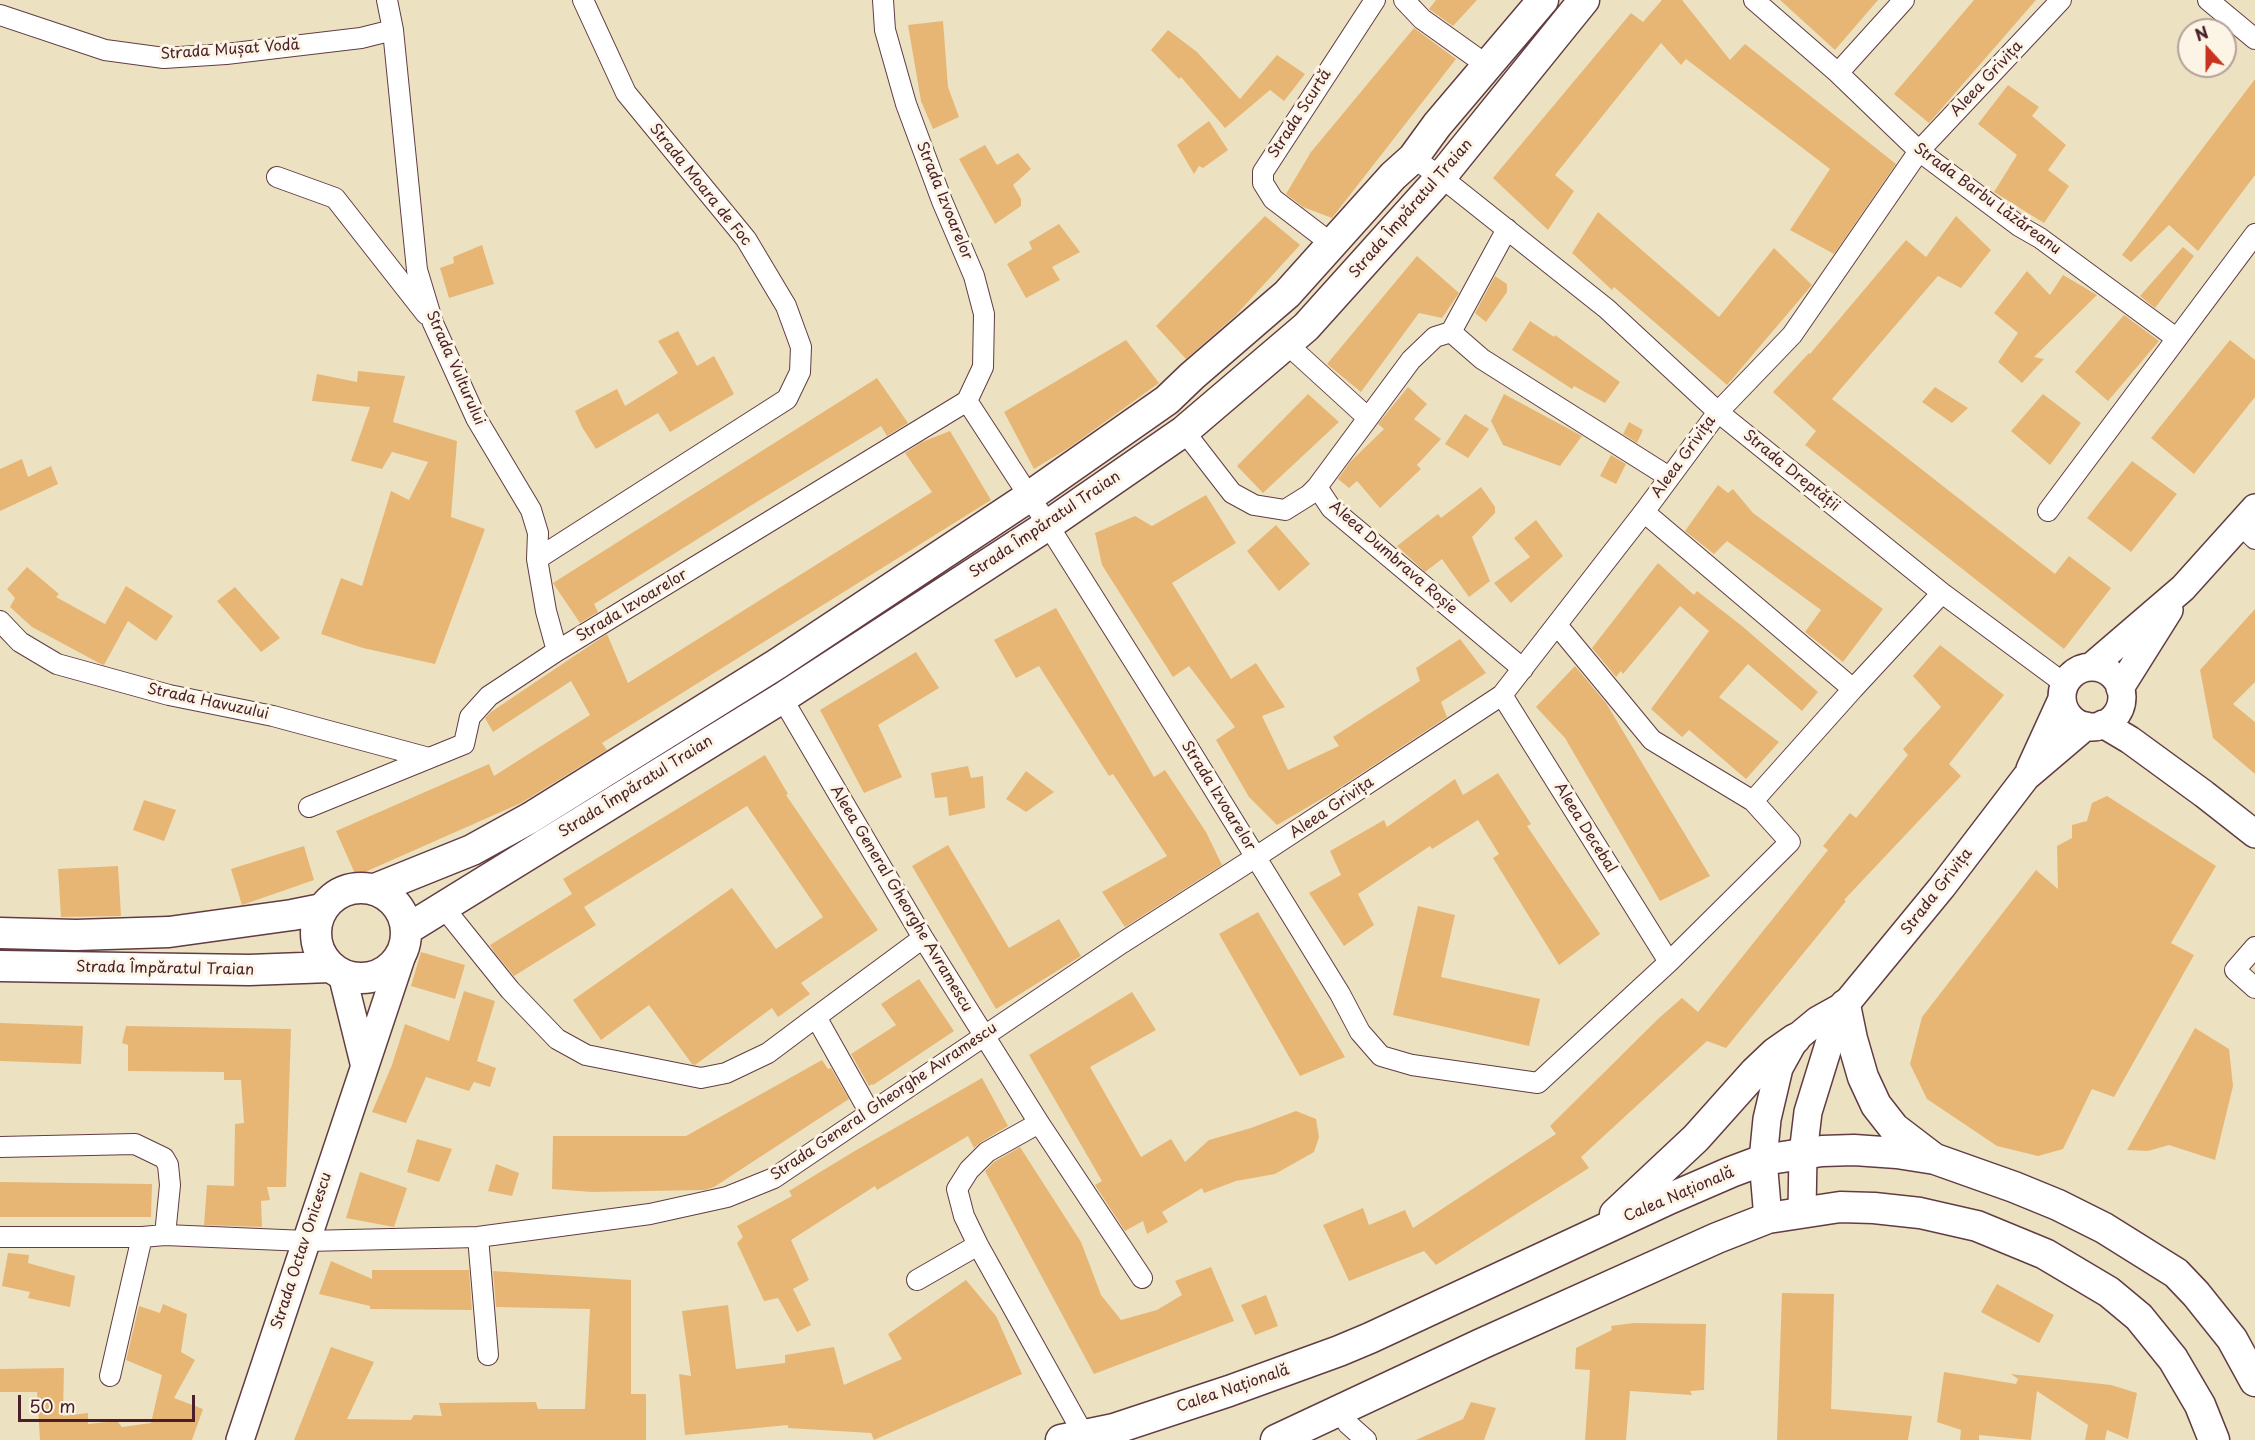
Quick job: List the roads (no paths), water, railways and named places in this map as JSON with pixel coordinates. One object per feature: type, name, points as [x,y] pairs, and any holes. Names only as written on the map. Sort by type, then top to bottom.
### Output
[{"type":"main road","name":"Strada Împăratul Traian","points":[[375,889],[472,850],[530,818],[777,664],[1029,496],[1167,400],[1287,294],[1393,176],[1413,158],[1437,125],[1543,0]]},
{"type":"main road","name":"Strada Împăratul Traian","points":[[404,941],[444,908],[506,866],[782,698],[1048,525],[1184,431],[1306,327],[1441,177],[1584,0]]},
{"type":"main road","points":[[2091,667],[2183,588],[2250,524]]},
{"type":"main road","points":[[2095,725],[2117,712],[2120,696],[2183,588]]},
{"type":"main road","points":[[2204,794],[2120,696],[2116,680],[2109,672],[2091,667],[2080,669],[2071,675],[2063,691],[2064,708],[2069,717],[2077,723],[2095,725],[2130,740],[2255,834]]},
{"type":"main road","name":"Strada Grivița","points":[[1802,1211],[1803,1154],[1808,1112],[1834,1028],[1845,1005],[1942,886],[2026,777],[2063,691]]},
{"type":"main road","name":"Strada Grivița","points":[[2026,777],[2095,725]]},
{"type":"main road","points":[[336,971],[357,978],[373,976],[388,970],[404,941],[405,921],[399,907],[389,896],[375,889],[360,887],[345,890],[332,898],[322,909],[316,924],[316,939],[320,954],[336,971],[364,1063]]},
{"type":"main road","points":[[0,933],[76,935],[169,932],[322,909]]},
{"type":"main road","name":"Strada Octav Onicescu","points":[[240,1440],[404,941]]},
{"type":"main road","name":"Strada Împăratul Traian","points":[[0,966],[336,971]]},
{"type":"main road","points":[[1845,1005],[1863,1077],[1876,1105],[1894,1128],[1935,1159]]},
{"type":"main road","name":"Strada Grivița","points":[[1768,1218],[1763,1160],[1767,1119],[1779,1068],[1795,1039],[1818,1020],[1845,1005]]},
{"type":"main road","points":[[1596,1232],[1696,1138],[1755,1072],[1795,1039]]},
{"type":"main road","name":"Calea Națională","points":[[1072,1438],[1125,1434],[1370,1338],[1671,1198],[1763,1160],[1854,1150],[1935,1159],[2014,1187],[2058,1205],[2104,1228],[2176,1274],[2196,1294],[2232,1339],[2255,1380]]},
{"type":"main road","points":[[1284,1438],[1481,1344],[1717,1238],[1768,1218],[1802,1211],[1874,1208],[1920,1213],[1977,1226],[2045,1254],[2109,1292],[2139,1317],[2173,1359],[2189,1384],[2214,1440]]},
{"type":"street","name":"Strada Vulturului","points":[[387,0],[393,30],[417,270],[433,323],[476,418],[531,510],[538,533],[537,559],[546,611],[557,651]]},
{"type":"street","name":"Strada Moara de Foc","points":[[537,559],[787,399],[800,372],[801,347],[786,306],[746,239],[626,93],[583,0]]},
{"type":"street","name":"Strada Izvoarelor","points":[[309,807],[464,744],[470,717],[489,696],[557,651],[967,401],[983,367],[984,314],[974,276],[942,201],[906,105],[885,30],[883,0]]},
{"type":"street","name":"Strada Scurtă","points":[[1332,244],[1273,199],[1263,183],[1263,172],[1375,0]]},
{"type":"street","points":[[1404,0],[1422,19],[1488,66]]},
{"type":"street","name":"Strada Barbu Lăzăreanu","points":[[1754,0],[1838,73],[1919,151],[2019,226],[2040,238],[2176,338]]},
{"type":"street","points":[[1838,73],[1904,0]]},
{"type":"street","name":"Aleea Grivița","points":[[1256,858],[1502,695],[1644,512],[1718,412],[1792,335],[1919,151],[2061,0]]},
{"type":"street","points":[[2208,0],[2255,39]]},
{"type":"street","name":"Strada Mușat Vodă","points":[[0,15],[105,50],[164,58],[225,54],[361,39],[393,30]]},
{"type":"street","name":"Strada Dreptății","points":[[1413,158],[1441,177],[1607,309],[1718,412],[2063,691]]},
{"type":"street","points":[[278,177],[335,198],[433,323]]},
{"type":"street","points":[[1317,487],[1411,360],[1435,337],[1451,332],[1507,230]]},
{"type":"street","points":[[2048,511],[2255,234]]},
{"type":"street","points":[[1451,332],[1482,359],[1669,477]]},
{"type":"street","points":[[1287,344],[1368,418]]},
{"type":"street","name":"Strada Izvoarelor","points":[[967,401],[1048,525],[1256,858],[1340,994],[1360,1032],[1381,1056],[1412,1065],[1539,1083],[1669,962]]},
{"type":"street","name":"Aleea Dumbrava Roșie","points":[[1184,431],[1232,493],[1254,505],[1285,510],[1309,495],[1317,487],[1331,508],[1522,669]]},
{"type":"street","points":[[1644,512],[1853,689]]},
{"type":"street","points":[[1754,801],[1942,593]]},
{"type":"street","name":"Strada Havuzului","points":[[0,621],[20,642],[57,664],[169,695],[273,716],[429,758]]},
{"type":"street","points":[[1557,625],[1652,740],[1754,801],[1790,842],[1669,962]]},
{"type":"street","name":"Aleea Decebal","points":[[1502,695],[1669,962]]},
{"type":"street","name":"Aleea General Gheorghe Avramescu","points":[[782,698],[923,938],[1039,1123],[1142,1278]]},
{"type":"street","name":"Strada General Gheorghe Avramescu","points":[[0,1237],[165,1235],[306,1241],[478,1237],[650,1214],[727,1197],[774,1178],[1122,943],[1256,858]]},
{"type":"street","points":[[444,908],[510,990],[557,1038],[585,1055],[701,1078],[726,1073],[768,1053],[923,938]]},
{"type":"street","points":[[2255,947],[2235,970],[2255,988]]},
{"type":"street","points":[[816,1017],[870,1113]]},
{"type":"street","points":[[1039,1123],[987,1152],[969,1170],[957,1190],[964,1216],[1072,1438]]},
{"type":"street","points":[[0,1147],[135,1144],[164,1158],[168,1165],[170,1185],[165,1235]]},
{"type":"street","points":[[110,1376],[142,1237]]},
{"type":"street","points":[[478,1237],[488,1355]]},
{"type":"street","points":[[917,1280],[978,1245]]},
{"type":"street","points":[[1340,1411],[1348,1424],[1366,1440]]}]
